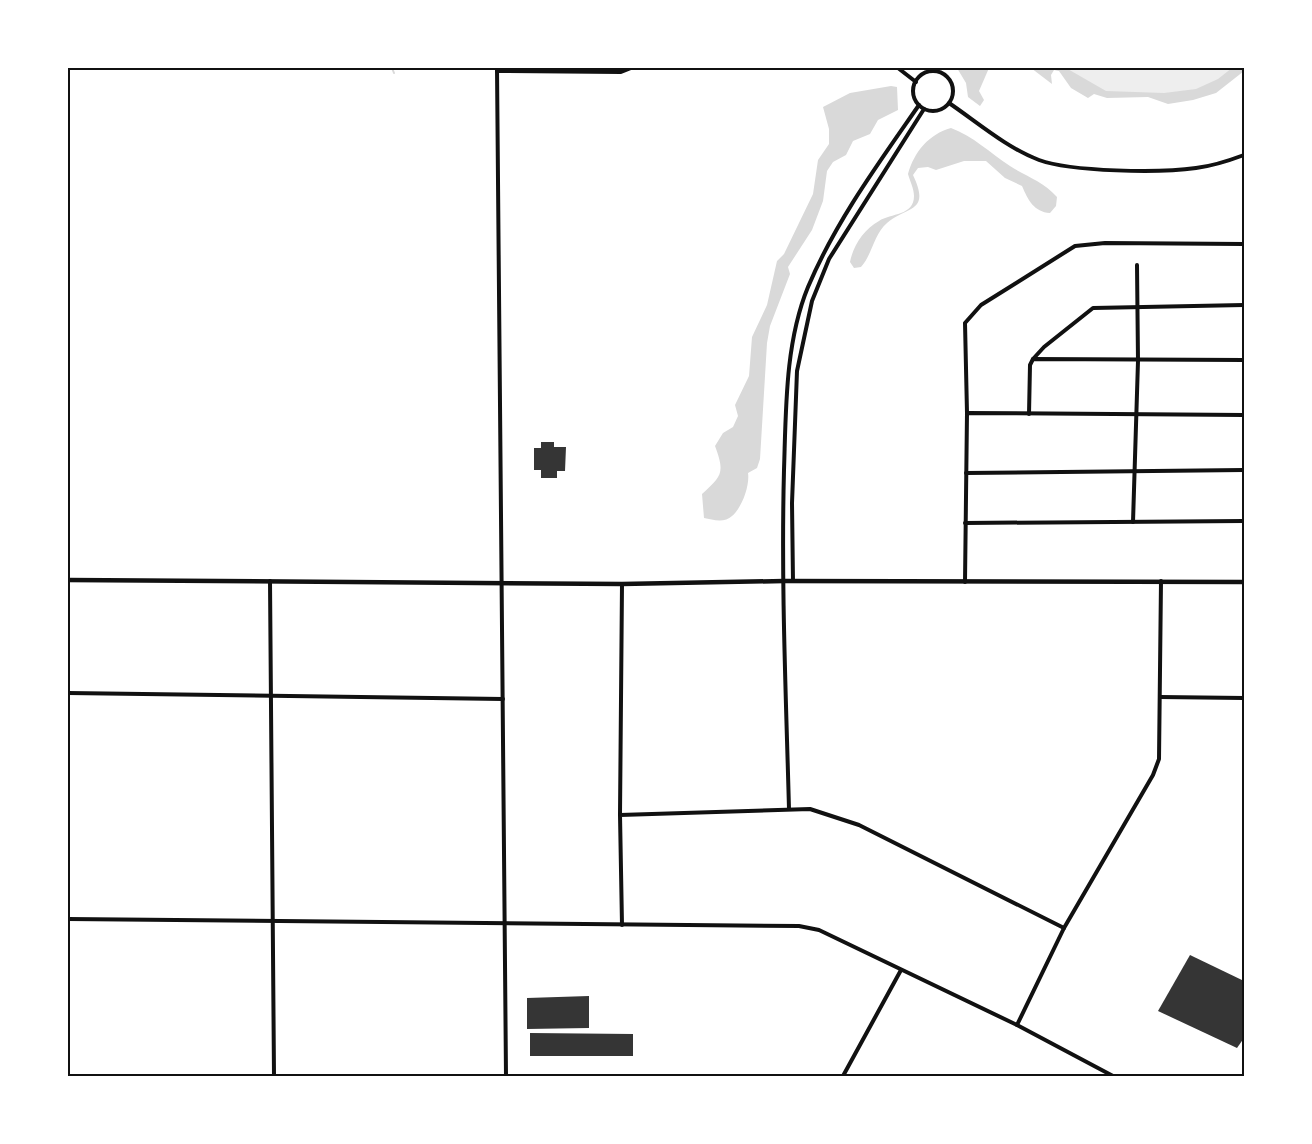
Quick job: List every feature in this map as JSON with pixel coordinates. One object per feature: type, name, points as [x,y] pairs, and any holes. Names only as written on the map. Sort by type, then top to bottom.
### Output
[{"type":"street","points":[[506,1077],[497,69],[621,72],[631,68]]},
{"type":"street","points":[[898,68],[916,82]]},
{"type":"street","points":[[932,71],[943,74],[953,87],[949,103],[937,111],[924,109],[919,105],[914,94],[916,82],[923,74],[932,71]]},
{"type":"street","points":[[949,103],[1020,150],[1058,165],[1113,169],[1193,168],[1218,164],[1245,155]]},
{"type":"street","points":[[789,809],[784,581],[786,398],[794,340],[808,288],[833,234],[919,105]]},
{"type":"street","points":[[793,581],[792,491],[796,372],[812,301],[829,259],[924,109]]},
{"type":"street","points":[[965,582],[967,413],[965,323],[981,305],[1075,246],[1105,243],[1245,244]]},
{"type":"street","points":[[1133,522],[1138,361],[1137,265]]},
{"type":"street","points":[[1029,414],[1030,365],[1033,359],[1044,347],[1093,308],[1245,305]]},
{"type":"street","points":[[1033,359],[1245,360]]},
{"type":"street","points":[[967,413],[1245,415]]},
{"type":"street","points":[[966,473],[1245,470]]},
{"type":"street","points":[[965,523],[1245,521]]},
{"type":"street","points":[[68,580],[622,584],[784,581],[1161,580],[1245,582]]},
{"type":"street","points":[[1017,1025],[1064,928],[1154,775],[1159,759],[1161,580]]},
{"type":"street","points":[[270,582],[274,1077]]},
{"type":"street","points":[[622,584],[620,815],[622,925]]},
{"type":"street","points":[[68,693],[502,699]]},
{"type":"street","points":[[1160,697],[1245,698]]},
{"type":"street","points":[[620,815],[810,810],[859,825],[1064,928]]},
{"type":"street","points":[[68,919],[272,920],[504,925],[799,926],[819,930],[1017,1025],[1113,1077]]},
{"type":"street","points":[[843,1077],[900,970]]},
{"type":"shaded area","points":[[957,68],[989,68],[979,91],[984,100],[980,106],[968,97],[966,83]]},
{"type":"shaded area","points":[[1031,68],[1066,68],[1106,91],[1164,93],[1196,89],[1218,79],[1232,68],[1244,68],[1244,71],[1216,93],[1168,104],[1148,97],[1107,98],[1094,94],[1088,98],[1071,88],[1059,71],[1054,70],[1051,75],[1052,84]]},
{"type":"shaded area","points":[[1060,68],[1242,68],[1215,86],[1174,98],[1109,95]]},
{"type":"shaded area","points":[[897,87],[898,110],[878,120],[870,134],[853,141],[846,155],[833,162],[827,171],[823,201],[812,230],[788,267],[790,274],[770,326],[767,343],[760,459],[757,468],[748,473],[748,484],[744,496],[739,508],[732,516],[722,520],[704,518],[702,494],[718,478],[721,468],[715,446],[723,433],[733,427],[738,416],[735,405],[749,376],[752,337],[767,305],[777,261],[784,254],[813,194],[818,160],[829,144],[829,129],[823,107],[850,93]]},
{"type":"shaded area","points":[[951,128],[967,135],[1010,166],[1046,187],[1057,197],[1056,206],[1050,213],[1036,208],[1022,186],[1005,178],[986,161],[964,161],[936,170],[928,167],[918,168],[913,175],[918,187],[918,202],[914,207],[887,223],[879,233],[865,262],[861,267],[854,268],[850,262],[851,256],[864,233],[884,218],[906,211],[913,202],[914,193],[908,174],[918,151],[929,139]]},
{"type":"building","points":[[541,442],[554,442],[554,447],[566,447],[565,471],[557,471],[557,478],[541,478],[541,470],[534,470],[534,448],[541,448]]},
{"type":"building","points":[[1190,955],[1244,981],[1244,1038],[1237,1048],[1158,1011]]},
{"type":"building","points":[[589,996],[589,1028],[527,1029],[527,998]]},
{"type":"building","points":[[530,1033],[633,1034],[633,1056],[530,1056]]},
{"type":"waterway","points":[[392,68],[394,73]]}]
